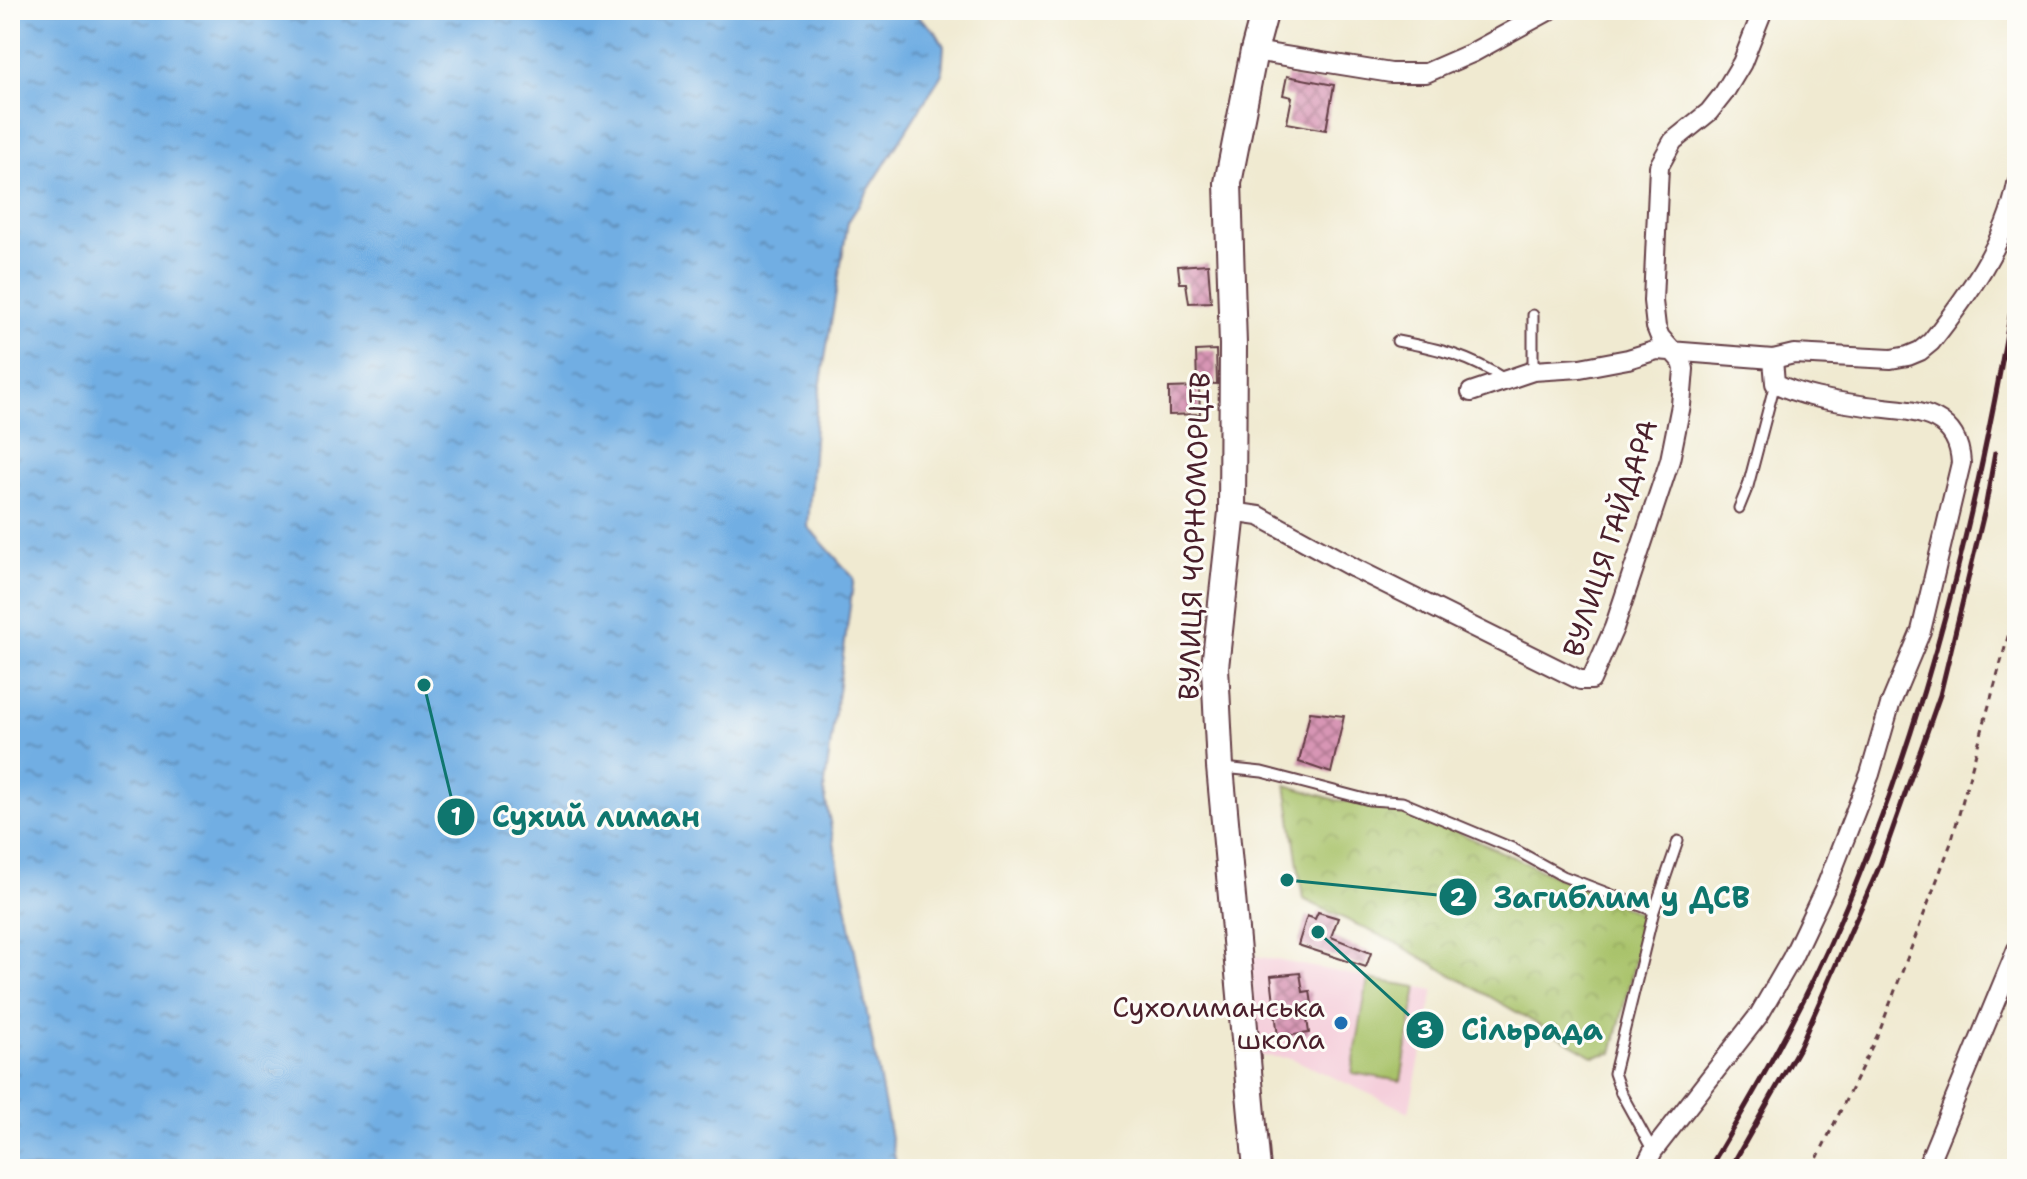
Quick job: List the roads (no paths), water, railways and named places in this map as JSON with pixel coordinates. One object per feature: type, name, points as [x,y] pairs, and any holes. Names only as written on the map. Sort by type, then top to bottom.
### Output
[{"type":"main road","name":"ВУЛИЦЯ ЧОРНОМОРЦІВ","points":[[1257,1169],[1220,767],[1215,667],[1232,512],[1233,345],[1228,183],[1265,10]]},
{"type":"street","points":[[1254,51],[1391,73],[1426,73],[1472,53],[1550,10]]},
{"type":"street","name":"ВУЛИЦЯ ГАЙДАРА","points":[[1232,512],[1259,516],[1354,568],[1580,680],[1591,680],[1614,628],[1670,460],[1681,405],[1684,369],[1660,337],[1653,301],[1659,166],[1673,141],[1709,112],[1724,93],[1742,63],[1763,10]]},
{"type":"street","points":[[2009,10],[2017,13]]},
{"type":"street","points":[[1471,392],[1533,371],[1580,368],[1657,350],[1773,359],[1794,354],[1891,359],[1920,351],[1941,329],[1999,242],[2008,222],[2017,184]]},
{"type":"street","points":[[1644,1169],[1653,1151],[1759,1015],[1792,958],[1827,884],[1870,774],[1890,705],[1921,631],[1961,463],[1958,441],[1952,431],[1931,416],[1915,411],[1854,405],[1790,391],[1775,383],[1773,359]]},
{"type":"street","points":[[1926,1169],[2017,949]]},
{"type":"lane","points":[[1533,315],[1533,371]]},
{"type":"lane","points":[[1397,341],[1451,352],[1507,380]]},
{"type":"lane","points":[[1739,508],[1748,486],[1775,383]]},
{"type":"lane","points":[[1220,767],[1262,772],[1369,800],[1413,805],[1512,848],[1563,876],[1654,911]]},
{"type":"lane","points":[[1653,1151],[1621,1093],[1614,1073],[1654,911],[1678,841]]},
{"type":"water","points":[[10,10],[911,10],[936,32],[944,46],[942,74],[848,222],[816,412],[808,527],[854,578],[824,791],[897,1169],[10,1169]]},
{"type":"railway","points":[[1709,1169],[1777,1051],[1823,959],[1869,850],[1898,770],[1948,607],[1968,524],[2003,358],[2017,274]]},
{"type":"railway","points":[[1730,1169],[1800,1046],[1880,865],[1940,695],[1985,509],[1995,453]]},
{"type":"place","name":"Сухий лиман","points":[[424,685]]},
{"type":"place","name":"Загиблим у ДСВ","points":[[1287,880]]},
{"type":"place","name":"Сільрада","points":[[1318,932]]},
{"type":"place","name":"Сухолиманська школа","points":[[1341,1023]]}]
